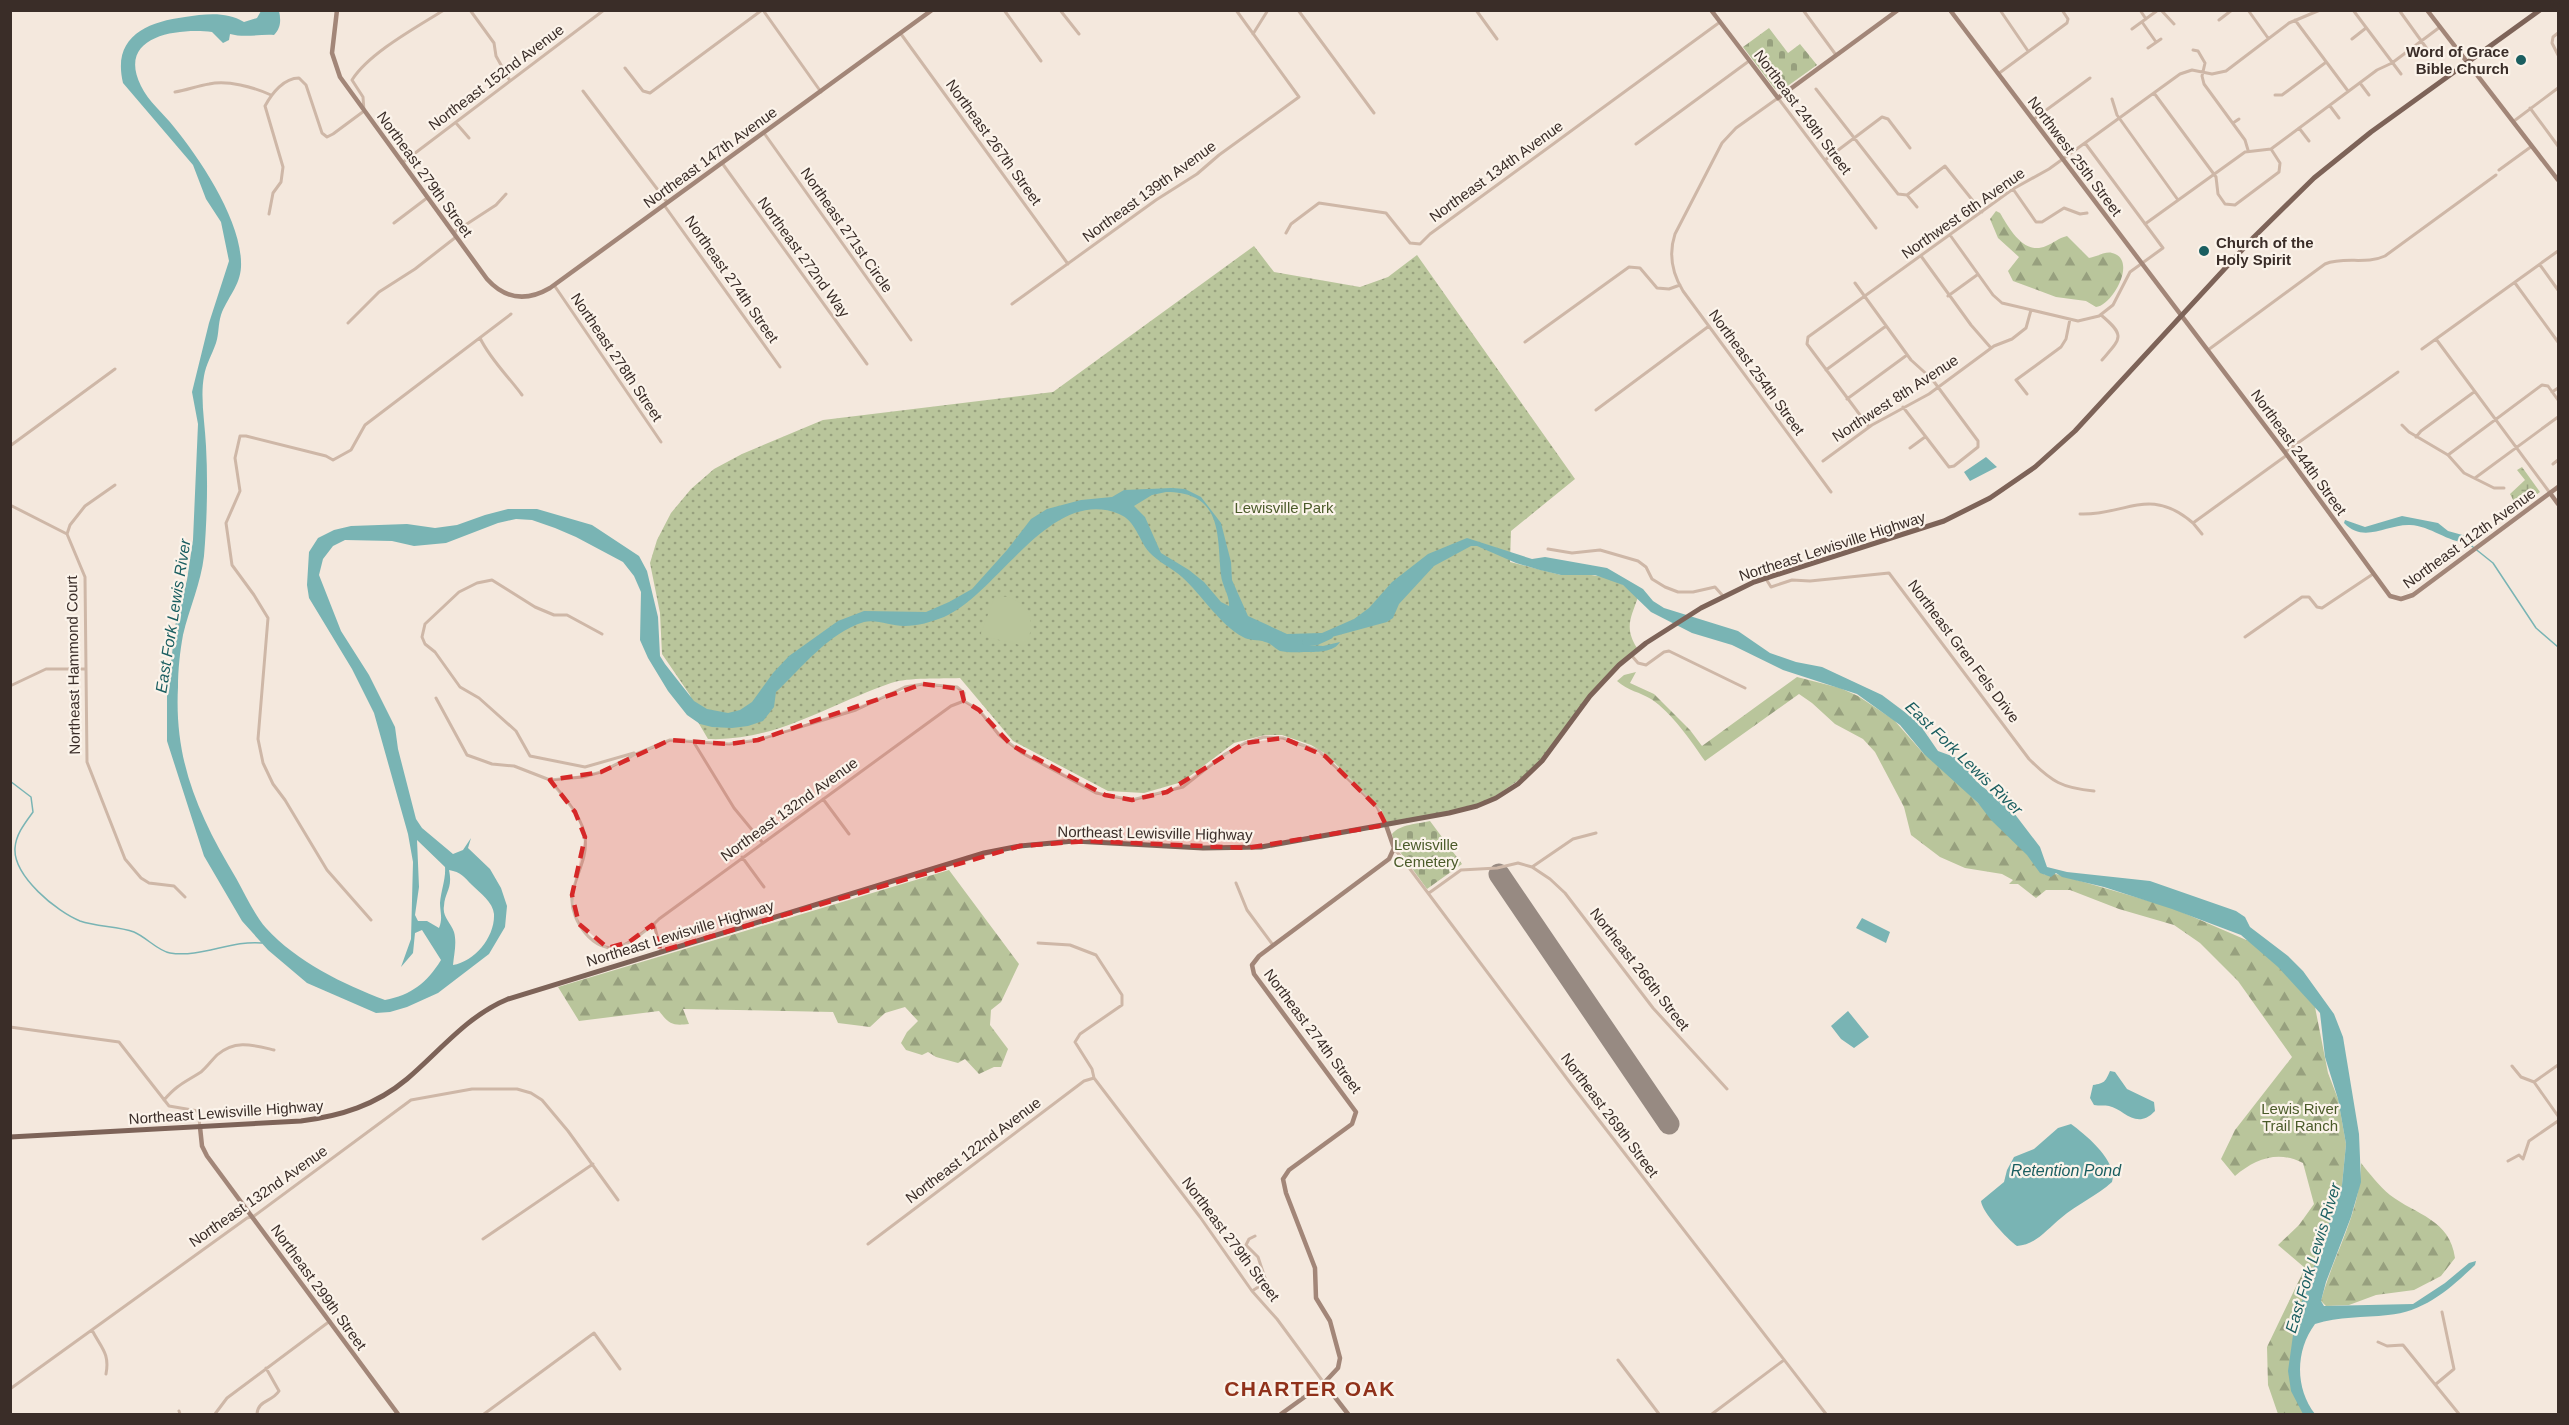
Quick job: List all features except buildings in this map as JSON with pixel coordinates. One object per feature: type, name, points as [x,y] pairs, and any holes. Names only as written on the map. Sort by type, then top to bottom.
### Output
[{"type":"main road","name":"Northeast Lewisville Highway","points":[[10,1137],[302,1121],[354,1110],[400,1085],[458,1030],[496,1004],[525,993],[950,863],[1020,846],[1088,841],[1203,849],[1247,848],[1288,844],[1477,806],[1512,788],[1542,761],[1590,696],[1631,654],[1701,608],[1723,596],[1766,579],[1932,526],[1968,510],[2005,488],[2043,460],[2067,439],[2266,224],[2314,178],[2362,139],[2540,10]]},
{"type":"street","name":"Northeast 279th Street","points":[[337,10],[332,45],[333,61],[338,73],[427,198],[495,288]]},
{"type":"street","points":[[269,214],[273,193],[281,182],[283,167],[265,106],[271,95],[292,78],[299,78],[306,85],[322,133],[327,137],[364,111],[363,97],[352,80],[358,70],[408,32],[444,10]]},
{"type":"street","points":[[470,10],[494,43],[496,56],[510,81]]},
{"type":"street","name":"Northeast 152nd Avenue","points":[[402,163],[604,10]]},
{"type":"street","points":[[625,68],[643,91],[650,93],[762,10],[821,92]]},
{"type":"street","name":"Northeast 147th Avenue","points":[[495,288],[506,294],[524,297],[539,294],[554,285],[932,10]]},
{"type":"street","points":[[1004,10],[1041,61]]},
{"type":"street","points":[[1060,10],[1079,34]]},
{"type":"street","points":[[1236,10],[1253,34],[1268,10]]},
{"type":"street","points":[[1298,10],[1374,113]]},
{"type":"street","points":[[1476,10],[1497,39]]},
{"type":"street","name":"Northeast 249th Street","points":[[1711,10],[1876,228]]},
{"type":"street","points":[[1803,10],[1836,55]]},
{"type":"street","points":[[1778,98],[1898,10]]},
{"type":"street","name":"Northwest 25th Street","points":[[1950,10],[2181,315]]},
{"type":"street","points":[[2000,10],[2028,51]]},
{"type":"street","points":[[1998,74],[2068,21],[2062,10]]},
{"type":"street","points":[[2140,10],[2146,19]]},
{"type":"street","points":[[2132,29],[2160,10],[2174,24]]},
{"type":"street","points":[[2219,20],[2232,10]]},
{"type":"street","points":[[2248,10],[2269,39]]},
{"type":"street","name":"Northwest 6th Avenue","points":[[1826,370],[1807,344],[1806,339],[1865,296],[2013,189],[2062,160],[2183,72],[2192,70],[2216,74],[2226,71],[2295,20],[2320,10]]},
{"type":"street","points":[[2353,10],[2401,74]]},
{"type":"street","points":[[2399,10],[2430,52]]},
{"type":"street","points":[[2427,10],[2559,180]]},
{"type":"street","points":[[2295,20],[2348,91]]},
{"type":"street","name":"Northeast 134th Avenue","points":[[1286,233],[1291,224],[1319,203],[1386,213],[1410,243],[1420,244],[1433,231],[1720,22]]},
{"type":"street","points":[[2142,22],[2156,42]]},
{"type":"street","points":[[2145,224],[2248,150],[2271,149],[2377,70],[2392,63],[2440,27]]},
{"type":"street","points":[[2352,39],[2366,28]]},
{"type":"street","points":[[2559,33],[2553,37],[2552,43],[2559,55]]},
{"type":"street","name":"Northeast 267th Street","points":[[901,34],[1068,264]]},
{"type":"street","name":"Northeast 139th Avenue","points":[[1012,304],[1197,174],[1219,154],[1299,97],[1253,34]]},
{"type":"street","points":[[2148,48],[2161,39]]},
{"type":"street","points":[[2193,50],[2198,51],[2204,60],[2202,79],[2204,84],[2245,140],[2248,150]]},
{"type":"street","points":[[1636,144],[1749,61]]},
{"type":"street","points":[[2275,95],[2282,95],[2325,63]]},
{"type":"street","points":[[2033,120],[2090,78]]},
{"type":"street","points":[[176,92],[191,90],[210,83],[253,87],[271,95]]},
{"type":"street","points":[[2360,83],[2369,95]]},
{"type":"street","points":[[2514,121],[2559,88]]},
{"type":"street","points":[[1815,89],[1898,194],[1907,195],[1945,166],[1982,212]]},
{"type":"street","name":"Northeast 274th Street","points":[[583,91],[666,204],[780,367]]},
{"type":"street","points":[[2154,93],[2214,174],[2218,181],[2220,198],[2229,206],[2239,202],[2277,174],[2280,168],[2271,149]]},
{"type":"street","name":"Northeast 254th Street","points":[[1778,98],[1733,131],[1716,152],[1675,234],[1671,262],[1680,285],[1831,492]]},
{"type":"street","points":[[2112,99],[2119,118],[2178,200]]},
{"type":"street","points":[[2330,106],[2339,118]]},
{"type":"street","points":[[2530,108],[2559,146]]},
{"type":"street","points":[[1825,160],[1886,117],[1910,148]]},
{"type":"street","points":[[2233,123],[2239,119]]},
{"type":"street","points":[[456,123],[469,138]]},
{"type":"street","points":[[2299,128],[2309,141]]},
{"type":"street","name":"Northeast 271st Circle","points":[[764,133],[911,340]]},
{"type":"street","points":[[1950,235],[1977,275],[1999,302],[2070,320],[2084,321],[2101,315],[2113,305],[2128,274],[2163,248],[2085,143]]},
{"type":"street","points":[[2499,170],[2532,146]]},
{"type":"street","name":"Northeast 272nd Way","points":[[722,163],[867,364]]},
{"type":"street","points":[[2208,350],[2325,264],[2336,261],[2373,261],[2385,256],[2496,175]]},
{"type":"street","points":[[2013,189],[2037,223],[2062,208],[2080,214],[2087,213]]},
{"type":"street","points":[[348,323],[379,292],[416,269],[455,235],[496,205],[506,194]]},
{"type":"street","points":[[1907,195],[1917,207]]},
{"type":"street","points":[[394,223],[427,198]]},
{"type":"street","points":[[2422,349],[2557,253]]},
{"type":"street","points":[[1921,256],[1948,296],[1992,348]]},
{"type":"street","points":[[2540,265],[2559,290]]},
{"type":"street","points":[[1526,342],[1629,267],[1640,268],[1657,288],[1669,289],[1680,285]]},
{"type":"street","points":[[1948,296],[1977,275]]},
{"type":"street","points":[[1855,283],[1907,355],[1939,388],[1979,445],[1950,467],[1903,407]]},
{"type":"street","points":[[2515,283],[2559,342]]},
{"type":"street","name":"Northeast 278th Street","points":[[554,285],[661,442]]},
{"type":"street","name":"Northwest 8th Avenue","points":[[1823,461],[1869,427],[1939,388],[1992,348],[2012,339],[2024,330],[2031,310]]},
{"type":"street","points":[[371,920],[327,870],[273,784],[263,763],[258,739],[268,618],[232,565],[226,523],[240,491],[235,458],[240,436],[314,453],[333,460],[351,450],[365,425],[511,314]]},
{"type":"street","points":[[2101,315],[2115,327],[2119,334],[2117,343],[2102,360]]},
{"type":"street","name":"Northeast 244th Street","points":[[2181,315],[2286,453],[2390,596],[2401,599]]},
{"type":"street","points":[[2027,394],[2016,380],[2061,347],[2066,339],[2070,320]]},
{"type":"street","points":[[1596,410],[1709,326]]},
{"type":"street","points":[[1869,427],[1826,370],[1886,326]]},
{"type":"street","points":[[480,338],[487,353],[522,395]]},
{"type":"street","points":[[2436,339],[2559,504]]},
{"type":"street","points":[[1847,399],[1907,355]]},
{"type":"street","points":[[10,446],[115,369]]},
{"type":"street","points":[[2193,523],[2398,372]]},
{"type":"street","points":[[2448,455],[2546,385],[2559,400]]},
{"type":"street","points":[[2552,392],[2559,388]]},
{"type":"street","points":[[2416,437],[2474,392]]},
{"type":"street","points":[[2475,478],[2559,417]]},
{"type":"street","points":[[2402,425],[2416,437],[2448,455],[2464,473],[2494,488],[2504,489]]},
{"type":"street","points":[[1910,448],[1925,437]]},
{"type":"street","points":[[2553,464],[2559,460]]},
{"type":"street","points":[[10,505],[67,534],[70,525],[85,506],[115,485]]},
{"type":"street","name":"Northeast 112th Avenue","points":[[2401,599],[2413,595],[2559,488]]},
{"type":"street","points":[[2080,514],[2096,514],[2130,505],[2148,504],[2173,510],[2193,523],[2202,534]]},
{"type":"street","name":"Northeast Hammond Court","points":[[67,534],[85,577],[87,762],[105,803],[121,852],[141,878],[149,883],[174,886],[185,897]]},
{"type":"street","points":[[1548,549],[1572,552],[1599,550],[1638,561],[1646,567],[1652,579],[1670,590],[1687,593],[1714,586],[1723,596]]},
{"type":"street","name":"Northeast Gren Fels Drive","points":[[1766,579],[1771,586],[1792,580],[1810,581],[1889,573],[2029,759],[2054,782],[2076,790],[2094,791]]},
{"type":"street","points":[[2245,637],[2303,597],[2309,597],[2317,607],[2322,608],[2373,574]]},
{"type":"street","points":[[602,634],[567,615],[554,615],[535,607],[492,580],[477,583],[459,592],[425,624],[422,633],[425,644],[435,652],[454,681],[465,691],[479,698],[516,731],[530,756],[585,767],[636,754]]},
{"type":"street","points":[[1631,654],[1638,663],[1646,665],[1669,651],[1745,688]]},
{"type":"street","points":[[10,686],[46,669],[86,669]]},
{"type":"street","points":[[436,698],[467,754],[492,764],[514,766],[550,780],[583,777],[601,772],[670,740],[729,744],[758,740],[856,710],[904,687],[923,684],[957,687],[964,693],[964,701],[980,710],[999,735],[1022,753],[1096,793],[1132,800],[1183,787],[1225,754],[1245,743],[1264,737],[1283,738],[1311,747],[1325,756],[1377,807],[1386,825]]},
{"type":"street","name":"Northeast 132nd Avenue","points":[[550,780],[574,812],[585,837],[582,863],[572,895],[572,905],[579,924],[595,943],[608,948],[619,947],[654,924],[762,842],[951,706],[964,701]]},
{"type":"street","points":[[693,741],[734,808],[762,842]]},
{"type":"street","points":[[823,799],[849,834]]},
{"type":"street","name":"Northeast 269th Street","points":[[1386,825],[1394,850],[1826,1414]]},
{"type":"street","points":[[1428,893],[1461,870],[1497,868],[1518,863],[1532,867],[1573,839],[1596,833]]},
{"type":"street","points":[[1236,883],[1247,910],[1273,945],[1383,864],[1392,856],[1394,850]]},
{"type":"street","points":[[742,857],[764,887]]},
{"type":"street","name":"Northeast 266th Street","points":[[1532,867],[1565,893],[1653,1008],[1727,1089]]},
{"type":"street","points":[[654,924],[661,951]]},
{"type":"street","name":"Northeast 279th Street","points":[[1038,943],[1070,945],[1096,955],[1122,995],[1122,1005],[1080,1034],[1075,1042],[1092,1069],[1094,1078],[1200,1217],[1252,1291],[1348,1414]]},
{"type":"street","name":"Northeast 274th Street","points":[[1273,945],[1256,958],[1252,968],[1355,1108],[1356,1116],[1352,1124],[1289,1170],[1284,1179],[1286,1193],[1315,1268],[1316,1298],[1330,1321],[1339,1351],[1340,1364],[1324,1383]]},
{"type":"street","points":[[10,1027],[119,1042],[164,1100],[179,1084],[202,1071],[219,1053],[231,1046],[252,1044],[274,1050]]},
{"type":"street","points":[[2534,1082],[2559,1065]]},
{"type":"street","points":[[2512,1066],[2521,1077],[2534,1082],[2559,1116]]},
{"type":"street","name":"Northeast 122nd Avenue","points":[[868,1244],[1084,1081],[1094,1078]]},
{"type":"street","name":"Northeast 132nd Avenue","points":[[10,1389],[411,1100],[472,1089],[517,1089],[531,1093],[542,1100],[593,1164]]},
{"type":"street","name":"Northeast 299th Street","points":[[164,1100],[174,1108],[198,1111],[204,1151],[398,1414]]},
{"type":"street","points":[[2508,1161],[2515,1155],[2523,1159],[2529,1141],[2559,1121]]},
{"type":"street","points":[[483,1239],[593,1164],[618,1200]]},
{"type":"street","points":[[1252,1291],[1263,1284],[1265,1278],[1258,1257],[1246,1245],[1249,1239],[1255,1236]]},
{"type":"street","points":[[2436,1384],[2454,1369],[2442,1312]]},
{"type":"street","points":[[215,1414],[227,1398],[330,1321]]},
{"type":"street","points":[[92,1330],[106,1354],[108,1361],[106,1374]]},
{"type":"street","points":[[484,1414],[594,1333],[620,1369]]},
{"type":"street","points":[[2378,1342],[2387,1346],[2397,1343],[2403,1345],[2459,1414]]},
{"type":"street","points":[[1618,1360],[1659,1414]]},
{"type":"street","points":[[1712,1414],[1784,1360]]},
{"type":"street","points":[[257,1414],[258,1407],[279,1391],[266,1368]]},
{"type":"street","points":[[1281,1414],[1324,1383]]},
{"type":"highlighted area","points":[[923,684],[961,689],[964,701],[979,710],[1011,745],[1105,795],[1132,800],[1167,792],[1245,743],[1283,738],[1325,756],[1377,807],[1386,825],[1247,848],[1088,841],[1020,846],[661,951],[652,925],[629,942],[608,948],[579,924],[572,895],[585,837],[575,812],[550,780],[601,772],[670,740],[729,744],[758,740]]},
{"type":"green space","points":[[1769,28],[1788,53],[1800,44],[1817,65],[1782,90],[1775,89],[1743,47]]},
{"type":"green space","points":[[1996,211],[2000,213],[2018,239],[2031,247],[2046,246],[2067,236],[2089,258],[2104,253],[2112,253],[2119,257],[2123,264],[2123,272],[2115,291],[2109,299],[2096,307],[2086,301],[2056,297],[2013,281],[2008,271],[2019,257],[1998,238],[1990,219]]},
{"type":"green space","name":"Lewisville Park","points":[[1254,246],[1274,272],[1360,287],[1388,277],[1417,255],[1575,479],[1511,531],[1510,562],[1561,575],[1585,574],[1604,577],[1621,583],[1638,597],[1630,622],[1631,634],[1637,648],[1609,675],[1531,772],[1485,803],[1386,825],[1382,811],[1326,754],[1311,745],[1282,735],[1265,735],[1234,743],[1182,782],[1144,793],[1108,791],[1013,741],[960,678],[898,681],[779,728],[733,738],[708,739],[698,722],[690,695],[662,654],[660,613],[650,563],[657,540],[671,513],[691,489],[714,469],[742,454],[823,420],[1053,392]]},
{"type":"green space","points":[[2522,467],[2540,492],[2518,509],[2510,494],[2525,480],[2517,470]]},
{"type":"green space","points":[[995,596],[1014,600],[1027,611],[1031,627],[1025,646],[982,636],[981,633]]},
{"type":"green space","name":"Lewis River Trail Ranch","points":[[1636,672],[1630,683],[1654,694],[1690,730],[1702,746],[1797,677],[1840,688],[1858,696],[1894,720],[1923,753],[1942,767],[2015,840],[2045,875],[2056,874],[2170,907],[2251,942],[2287,974],[2315,1007],[2328,1073],[2338,1099],[2346,1144],[2342,1185],[2295,1375],[2306,1414],[2278,1414],[2268,1385],[2267,1347],[2305,1268],[2278,1245],[2299,1225],[2314,1204],[2303,1163],[2285,1157],[2267,1158],[2235,1176],[2221,1159],[2235,1130],[2292,1057],[2238,981],[2200,943],[2174,925],[2119,909],[2070,890],[2046,890],[2036,898],[2018,884],[2009,884],[2013,880],[2002,874],[1965,868],[1940,857],[1911,835],[1904,807],[1875,752],[1863,739],[1835,724],[1799,694],[1705,761],[1681,728],[1659,705],[1617,681],[1624,675]]},
{"type":"green space","name":"Lewisville Cemetery","points":[[1430,821],[1462,864],[1427,889],[1395,845],[1392,834],[1404,826]]},
{"type":"green space","points":[[949,870],[1019,964],[1001,1002],[991,1010],[990,1025],[1008,1049],[1001,1067],[994,1067],[979,1074],[965,1059],[958,1063],[936,1057],[928,1052],[922,1055],[906,1050],[901,1043],[907,1032],[918,1021],[905,1007],[885,1013],[870,1027],[838,1023],[833,1012],[683,1009],[689,1024],[671,1023],[659,1011],[579,1021],[558,987]]},
{"type":"green space","points":[[2361,1163],[2390,1195],[2439,1226],[2452,1245],[2455,1258],[2441,1276],[2414,1290],[2376,1295],[2349,1305],[2326,1306],[2321,1301],[2352,1216],[2360,1181]]},
{"type":"water","points":[[261,11],[279,11],[278,30],[274,35],[230,34],[229,40],[223,43],[212,32],[168,34],[143,46],[137,56],[135,69],[144,92],[185,141],[208,174],[228,212],[240,250],[240,274],[221,315],[217,340],[204,376],[207,487],[204,556],[182,641],[178,674],[178,714],[185,764],[200,810],[250,904],[266,928],[278,940],[321,971],[385,1000],[403,995],[418,987],[441,960],[422,930],[415,933],[413,953],[401,967],[411,939],[413,862],[408,834],[374,713],[352,669],[309,598],[307,585],[309,552],[318,538],[334,530],[351,526],[407,524],[435,528],[457,525],[508,509],[537,509],[592,525],[639,556],[647,571],[658,617],[660,656],[665,664],[694,701],[707,709],[728,713],[740,710],[752,702],[773,673],[789,656],[838,621],[864,611],[926,612],[972,589],[1031,519],[1047,509],[1081,500],[1112,497],[1124,490],[1185,489],[1201,497],[1221,523],[1231,562],[1232,580],[1248,616],[1287,634],[1322,633],[1354,619],[1369,608],[1392,582],[1428,554],[1467,538],[1532,559],[1545,557],[1607,568],[1643,589],[1653,601],[1664,608],[1738,631],[1770,653],[1796,662],[1822,667],[1882,695],[1918,722],[1938,751],[1960,759],[1976,781],[2014,813],[2040,847],[2047,867],[2067,872],[2150,881],[2236,911],[2245,917],[2250,927],[2288,956],[2303,971],[2334,1014],[2343,1037],[2359,1134],[2361,1182],[2351,1217],[2326,1282],[2321,1301],[2324,1306],[2413,1304],[2445,1283],[2469,1263],[2476,1261],[2475,1265],[2446,1291],[2413,1309],[2388,1315],[2342,1318],[2315,1324],[2304,1346],[2300,1369],[2304,1393],[2315,1414],[2303,1414],[2291,1391],[2288,1371],[2295,1321],[2342,1185],[2346,1144],[2338,1099],[2325,1057],[2320,1013],[2278,967],[2241,935],[2104,887],[2062,877],[2056,873],[2051,877],[2040,873],[2027,855],[1991,820],[1978,803],[1924,754],[1900,725],[1857,694],[1783,670],[1732,645],[1692,633],[1651,612],[1623,585],[1595,575],[1561,575],[1540,570],[1516,563],[1477,546],[1471,546],[1434,566],[1399,604],[1393,618],[1387,622],[1309,645],[1323,646],[1340,642],[1330,650],[1287,652],[1280,651],[1267,643],[1245,638],[1234,631],[1218,617],[1182,577],[1149,552],[1125,517],[1094,509],[1070,515],[1048,528],[964,605],[944,617],[909,626],[874,621],[864,622],[839,634],[816,652],[776,692],[774,707],[763,721],[732,728],[700,724],[687,715],[668,691],[640,640],[641,592],[634,576],[623,562],[576,537],[532,520],[516,519],[498,523],[446,543],[414,546],[392,541],[345,540],[333,546],[323,559],[319,575],[341,631],[369,675],[395,727],[398,749],[416,819],[422,828],[453,854],[463,850],[471,838],[468,848],[490,869],[501,888],[507,906],[505,927],[489,954],[438,993],[407,1007],[376,1013],[307,983],[268,950],[242,921],[204,856],[167,741],[167,695],[176,621],[187,580],[193,540],[198,424],[192,392],[209,323],[229,261],[221,222],[206,199],[193,165],[123,83],[121,67],[128,43],[145,28],[157,23],[208,14],[230,16],[244,22],[257,18]],"holes":[[[1166,492],[1185,494],[1198,499],[1213,518],[1217,531],[1222,579],[1229,606],[1221,602],[1204,582],[1189,570],[1161,553],[1145,517],[1134,506],[1152,495]],[[417,840],[445,867],[439,928],[427,921],[418,921],[415,915],[419,887]],[[449,870],[464,877],[489,902],[494,914],[491,931],[482,947],[469,959],[453,965],[455,936],[445,917],[444,910]]]},
{"type":"water","points":[[1986,457],[1997,467],[1970,481],[1964,472]]},
{"type":"water","points":[[2402,516],[2438,523],[2448,531],[2466,536],[2468,543],[2453,540],[2418,526],[2401,525],[2368,533],[2352,529],[2344,523],[2345,520],[2365,527]]},
{"type":"water","points":[[1862,918],[1890,932],[1886,943],[1856,928]]},
{"type":"water","points":[[1848,1011],[1869,1037],[1854,1048],[1841,1039],[1831,1026]]},
{"type":"water","points":[[2110,1071],[2115,1072],[2127,1089],[2154,1102],[2155,1111],[2148,1117],[2136,1119],[2109,1106],[2094,1105],[2090,1098],[2093,1085],[2104,1081]]},
{"type":"water","name":"Retention Pond","points":[[2071,1124],[2106,1157],[2113,1174],[2112,1182],[2067,1213],[2036,1240],[2017,1246],[2001,1232],[1982,1206],[1981,1201],[2004,1182],[2014,1157],[2034,1149],[2058,1128]]},
{"type":"waterway","points":[[2468,543],[2493,563],[2536,628],[2558,647]]},
{"type":"waterway","name":"East Fork Lewis River","points":[[1305,642],[1317,642],[1330,636]]},
{"type":"waterway","points":[[10,781],[31,797],[33,812],[17,838],[16,859],[21,870],[38,892],[60,910],[80,921],[134,932],[161,950],[170,953],[193,953],[239,944],[262,943]]},
{"type":"runway","points":[[1499,874],[1669,1124]]},
{"type":"place","name":"Word of Grace Bible Church","points":[[2521,60]]},
{"type":"place","name":"Church of the Holy Spirit","points":[[2204,251]]},
{"type":"district","name":"CHARTER OAK","points":[[1310,1388]]}]
